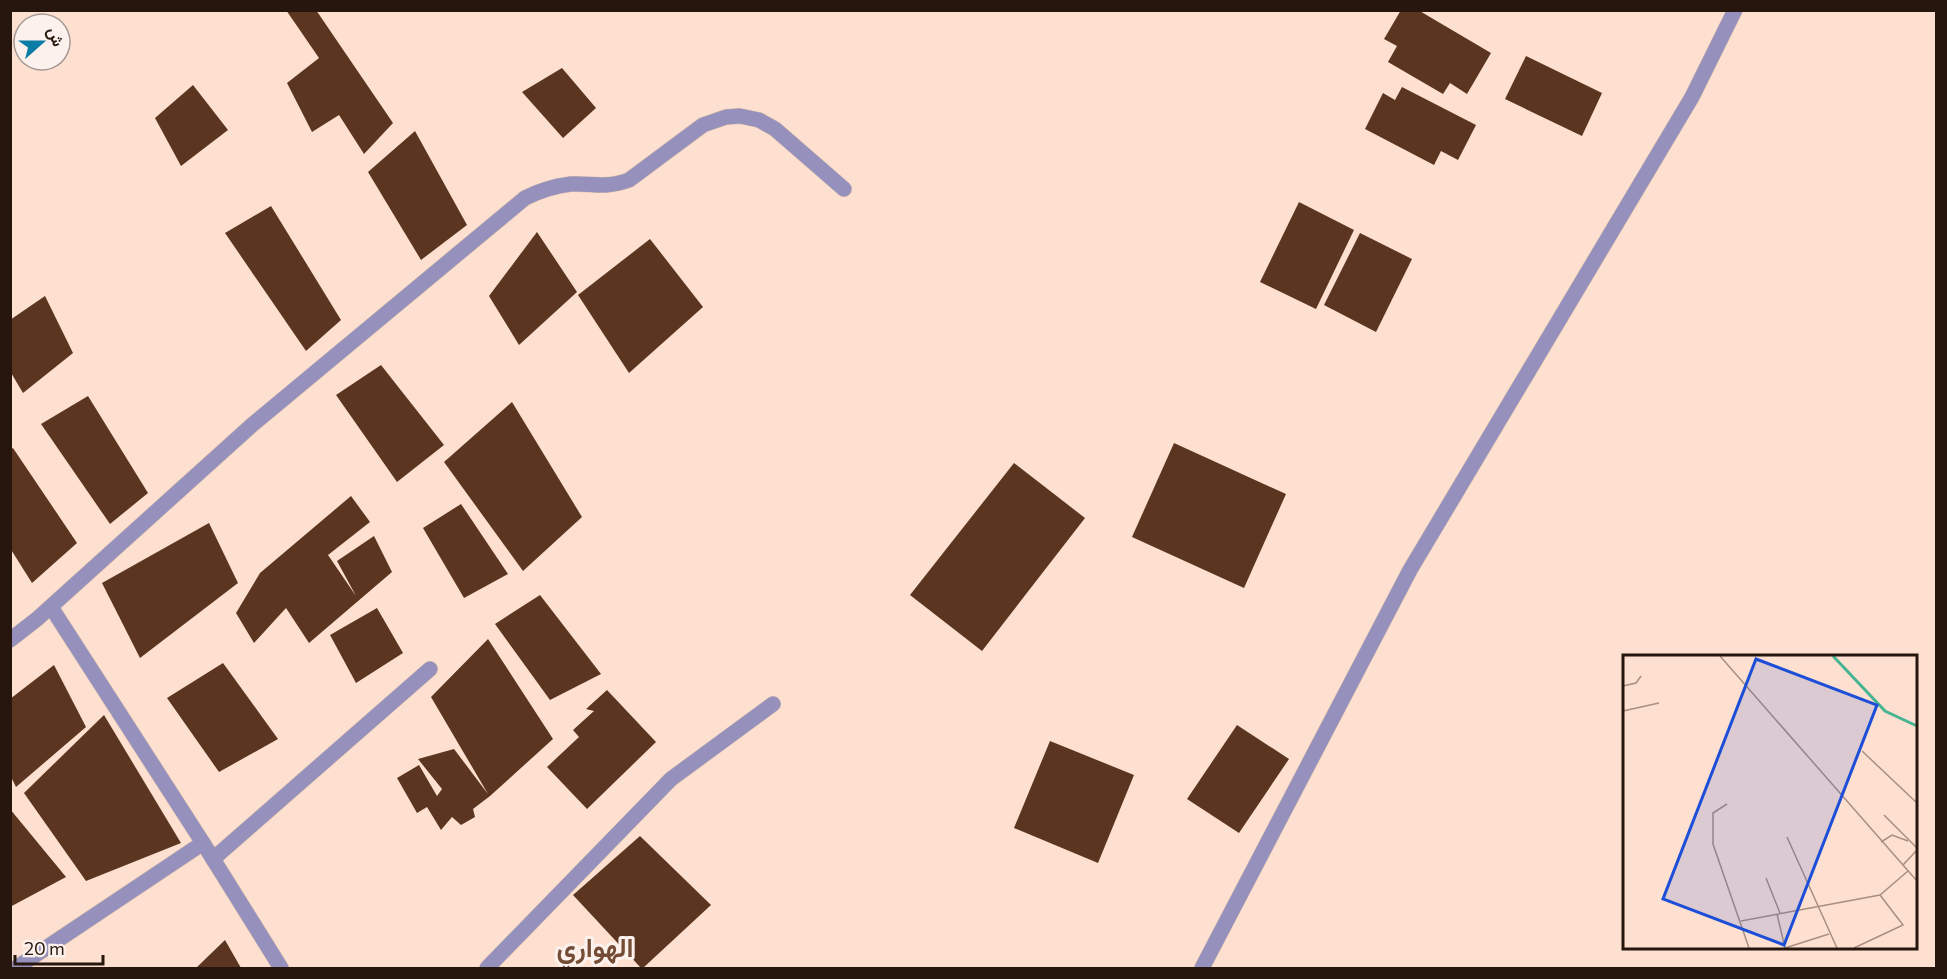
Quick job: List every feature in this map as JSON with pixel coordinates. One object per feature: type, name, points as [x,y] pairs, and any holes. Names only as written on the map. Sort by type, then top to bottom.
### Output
[{"type":"street","points":[[1203,969],[1410,570],[1692,97],[1736,10]]},
{"type":"street","points":[[10,640],[51,607],[252,426],[525,198],[554,187],[573,184],[604,186],[629,180],[703,125],[726,117],[740,116],[759,120],[775,129],[844,189]]},
{"type":"street","points":[[51,607],[281,969]]},
{"type":"street","points":[[213,859],[430,669]]},
{"type":"street","points":[[487,969],[671,779],[773,704]]},
{"type":"street","points":[[16,969],[203,843]]},
{"type":"building","points":[[286,10],[316,10],[393,123],[364,154],[339,115],[312,132],[287,83],[319,58]]},
{"type":"building","points":[[1401,10],[1418,10],[1491,53],[1467,94],[1450,83],[1443,94],[1388,62],[1397,46],[1384,39]]},
{"type":"building","points":[[1526,56],[1602,93],[1582,136],[1505,99]]},
{"type":"building","points":[[562,68],[596,108],[563,138],[522,92]]},
{"type":"building","points":[[193,85],[228,130],[181,166],[155,118]]},
{"type":"building","points":[[1402,87],[1476,125],[1458,160],[1441,151],[1434,165],[1365,129],[1383,93],[1395,100]]},
{"type":"building","points":[[415,131],[467,225],[421,260],[368,172]]},
{"type":"building","points":[[1299,202],[1354,230],[1316,309],[1260,282]]},
{"type":"building","points":[[271,206],[341,320],[306,351],[225,233]]},
{"type":"building","points":[[537,232],[577,292],[519,345],[489,296]]},
{"type":"building","points":[[1360,233],[1412,259],[1376,332],[1324,305]]},
{"type":"building","points":[[650,239],[703,307],[629,373],[578,295]]},
{"type":"building","points":[[45,296],[73,353],[23,393],[10,371],[10,320]]},
{"type":"building","points":[[381,365],[444,445],[397,482],[336,395]]},
{"type":"building","points":[[88,396],[148,493],[110,524],[41,424]]},
{"type":"building","points":[[512,402],[582,517],[523,571],[444,462]]},
{"type":"building","points":[[1174,443],[1286,494],[1244,588],[1132,537]]},
{"type":"building","points":[[13,448],[77,543],[32,583],[10,548],[10,450]]},
{"type":"building","points":[[1014,463],[1085,518],[982,651],[910,595]]},
{"type":"building","points":[[351,496],[370,522],[328,555],[356,596],[337,561],[374,536],[392,572],[309,643],[286,608],[254,643],[236,613],[260,573]]},
{"type":"building","points":[[461,504],[508,574],[464,598],[423,528]]},
{"type":"building","points":[[209,523],[238,583],[140,658],[102,583]]},
{"type":"building","points":[[540,595],[601,674],[550,700],[495,624]]},
{"type":"building","points":[[377,608],[403,653],[356,683],[330,635]]},
{"type":"building","points":[[488,639],[553,739],[473,809],[475,817],[461,825],[452,817],[441,830],[427,807],[417,813],[397,778],[419,765],[437,796],[442,789],[418,759],[454,749],[488,794],[431,697]]},
{"type":"building","points":[[223,663],[278,739],[219,772],[167,698]]},
{"type":"building","points":[[54,665],[86,727],[16,787],[10,775],[10,699]]},
{"type":"building","points":[[607,690],[656,742],[587,809],[547,767],[579,737],[573,730],[594,711],[586,709]]},
{"type":"building","points":[[104,715],[181,843],[86,881],[24,793]]},
{"type":"building","points":[[1237,725],[1289,759],[1239,833],[1187,799]]},
{"type":"building","points":[[1050,741],[1134,775],[1098,863],[1014,828]]},
{"type":"building","points":[[10,809],[66,877],[10,907]]},
{"type":"building","points":[[640,836],[711,905],[643,968],[573,895]]},
{"type":"building","points":[[225,940],[241,968],[196,968]]},
{"type":"district","name":"الهواري","points":[[595,946]]}]
